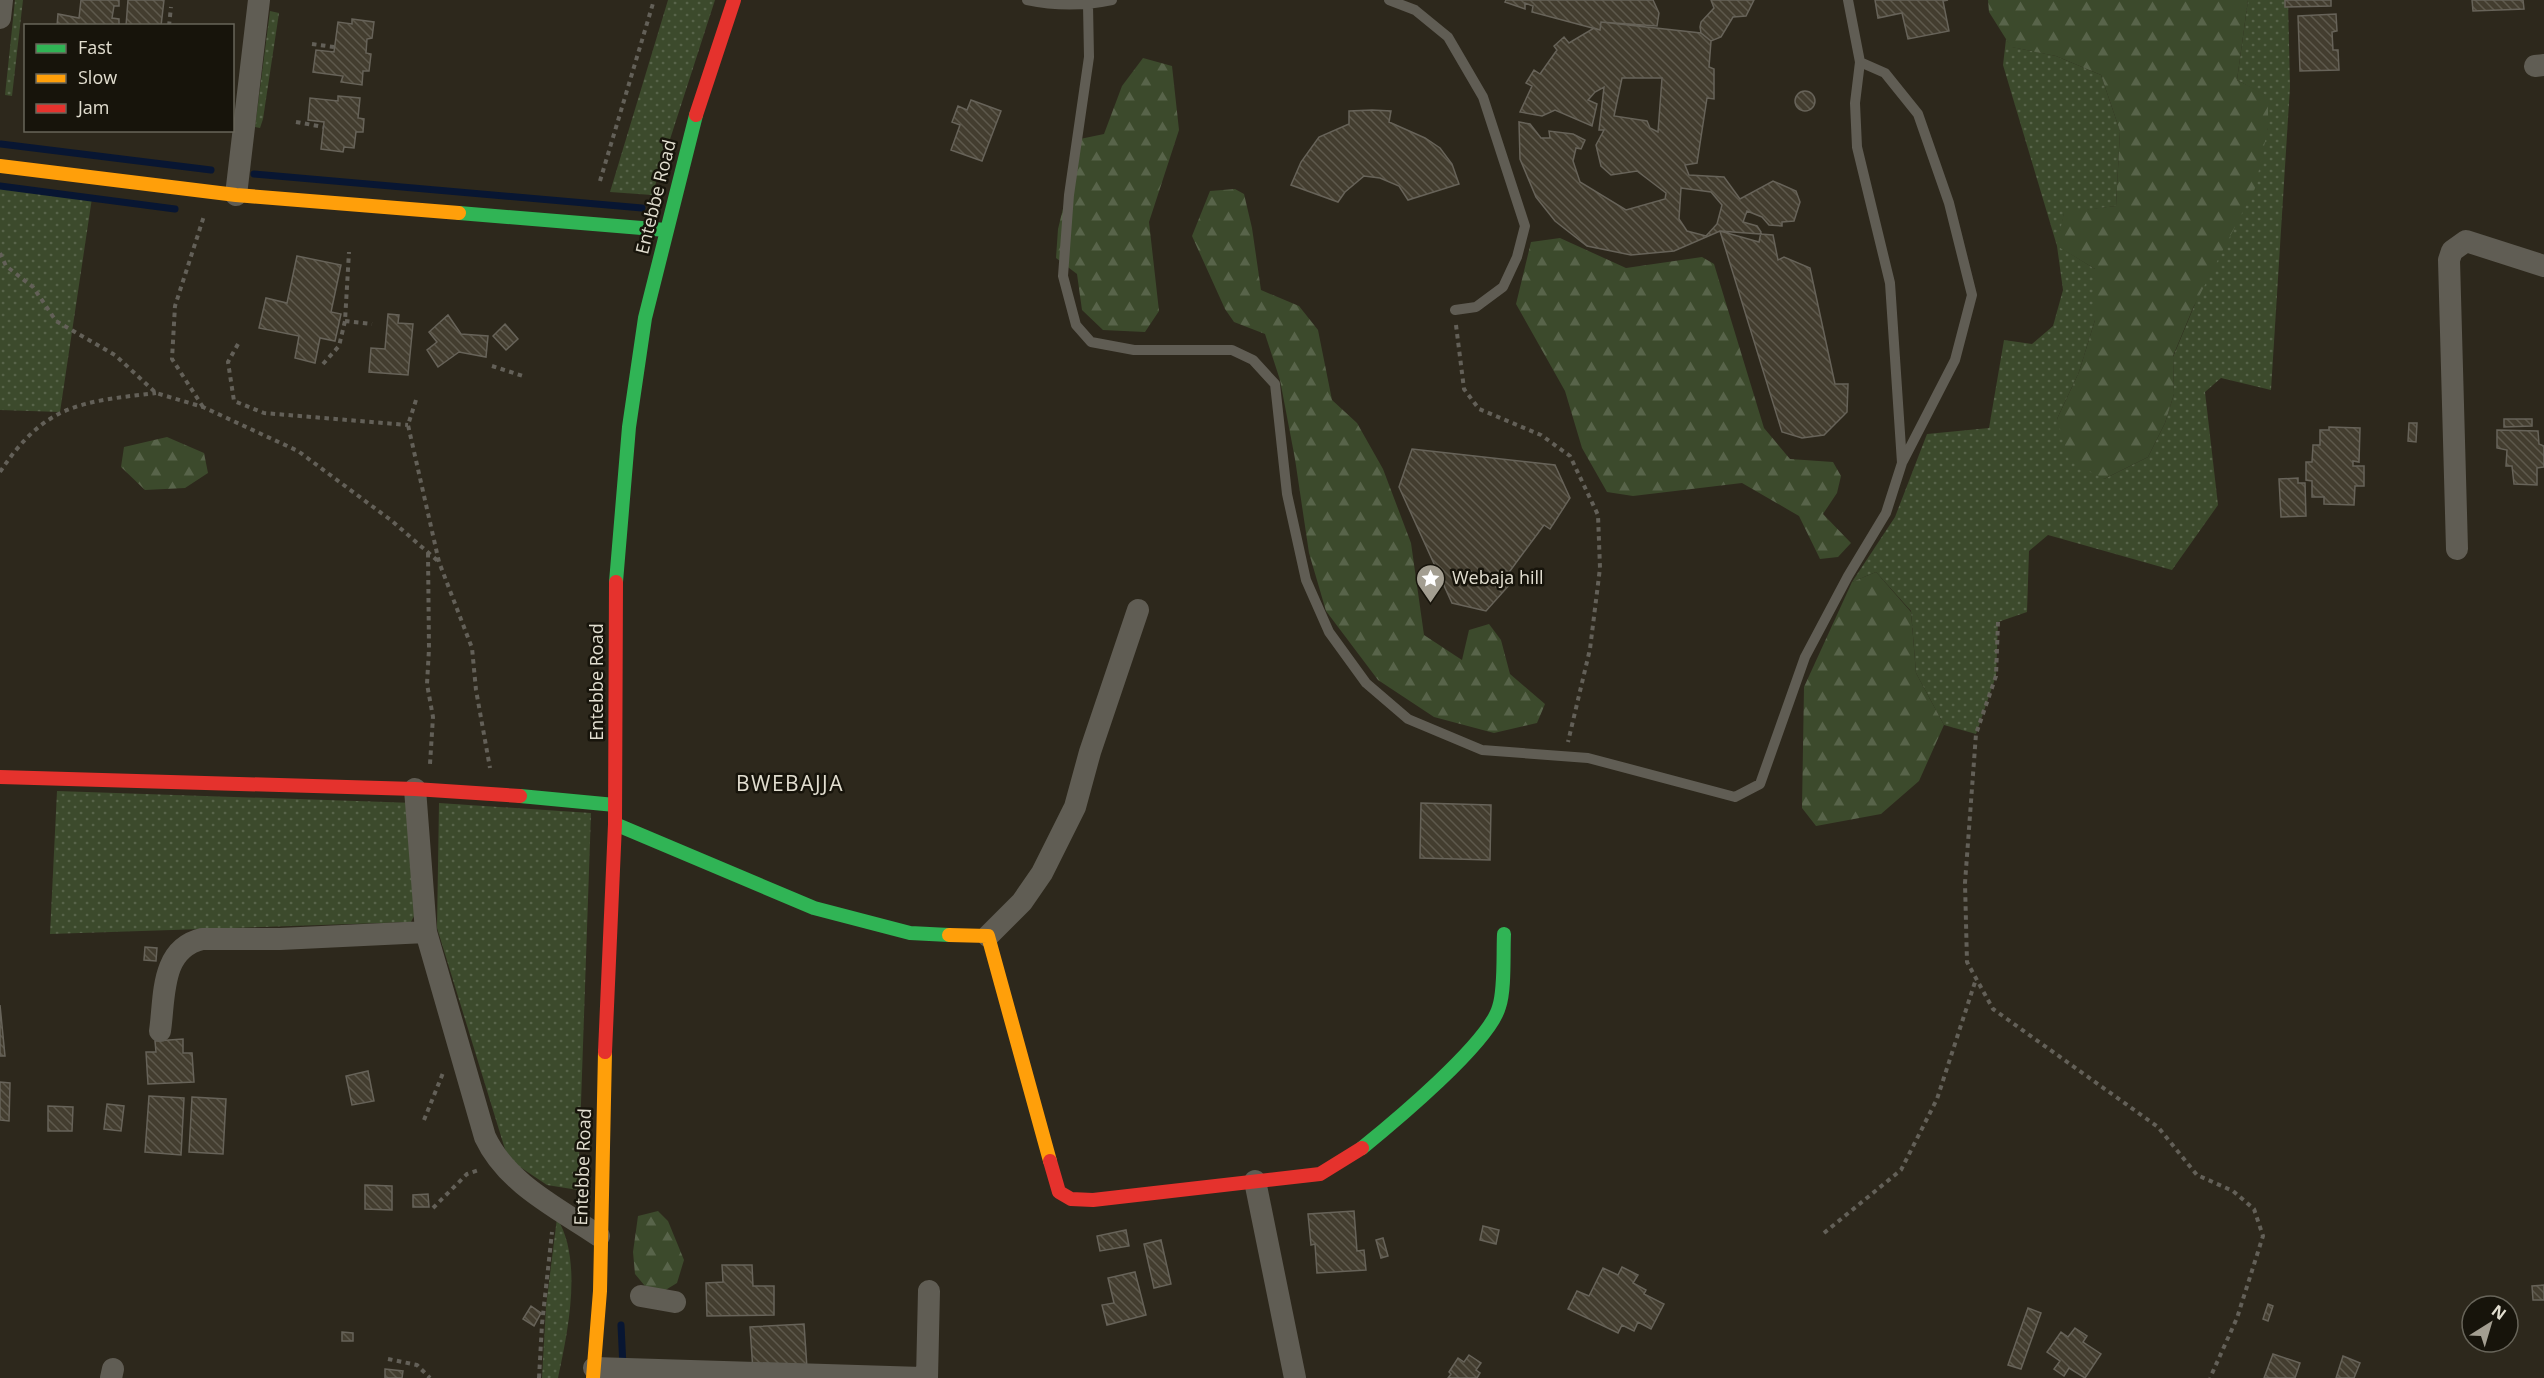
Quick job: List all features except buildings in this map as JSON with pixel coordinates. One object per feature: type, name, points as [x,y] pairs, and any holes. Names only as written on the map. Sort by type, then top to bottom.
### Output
[{"type":"street","points":[[0,18],[2,0]]},
{"type":"street","points":[[236,195],[259,0]]},
{"type":"street","name":"Entebbe Road","points":[[593,1373],[600,1292],[599,1236],[605,1034],[615,824],[614,602],[628,439],[645,318],[666,230],[702,90],[734,0]]},
{"type":"street","points":[[0,166],[236,195],[666,230]]},
{"type":"street","points":[[2457,549],[2449,260],[2452,251],[2466,241],[2544,266]]},
{"type":"street","points":[[615,824],[804,904],[846,918],[910,933],[988,936],[1022,902],[1042,873],[1075,807],[1090,752],[1138,610]]},
{"type":"street","points":[[0,777],[422,790],[615,805]]},
{"type":"street","points":[[422,790],[426,932],[485,1137],[499,1162],[528,1189],[599,1236]]},
{"type":"street","points":[[160,1031],[168,968],[173,957],[190,942],[202,939],[280,939],[426,932]]},
{"type":"street","points":[[988,936],[1059,1192],[1065,1198],[1093,1200],[1320,1174],[1339,1164],[1378,1134],[1492,1024],[1500,1006],[1504,934]]},
{"type":"street","points":[[1255,1181],[1295,1378]]},
{"type":"street","points":[[927,1378],[929,1291]]},
{"type":"street","points":[[641,1296],[675,1302]]},
{"type":"street","points":[[593,1373],[835,1374],[922,1378]]},
{"type":"lane","points":[[1027,0],[1059,5],[1088,5],[1112,0]]},
{"type":"lane","points":[[1389,0],[1415,10],[1448,37],[1483,97],[1525,226],[1517,257],[1503,287],[1476,307],[1455,310]]},
{"type":"lane","points":[[1848,0],[1860,62],[1855,103],[1857,147],[1890,283],[1902,463]]},
{"type":"lane","points":[[1088,5],[1089,57],[1069,195],[1063,276],[1076,325],[1091,342],[1134,350],[1232,350],[1253,360],[1275,384],[1287,494],[1306,580],[1329,632],[1366,683],[1408,719],[1482,750],[1588,758],[1690,783],[1735,797],[1760,783],[1805,657],[1848,576],[1886,513],[1902,463],[1955,360],[1972,295],[1948,203],[1918,114],[1885,74],[1860,62]]},
{"type":"path","points":[[600,181],[654,0]]},
{"type":"path","points":[[169,24],[171,7]]},
{"type":"path","points":[[312,44],[334,47]]},
{"type":"path","points":[[296,122],[324,128]]},
{"type":"path","points":[[203,407],[172,359],[175,306],[212,192]]},
{"type":"path","points":[[323,364],[339,346],[345,321],[349,252]]},
{"type":"path","points":[[0,253],[6,266],[33,287],[56,321],[115,355],[156,393]]},
{"type":"path","points":[[1455,310],[1464,389],[1479,409],[1541,435],[1570,456],[1598,515],[1600,568],[1590,649],[1565,756]]},
{"type":"path","points":[[345,321],[372,324]]},
{"type":"path","points":[[238,344],[228,362],[234,401],[264,413],[408,424]]},
{"type":"path","points":[[492,366],[523,376]]},
{"type":"path","points":[[0,472],[38,426],[74,405],[156,393],[203,407],[298,451],[392,521],[439,562]]},
{"type":"path","points":[[416,400],[408,424],[439,562],[472,648],[484,742],[496,794]]},
{"type":"path","points":[[422,790],[432,717],[427,684],[428,553]]},
{"type":"path","points":[[1998,622],[1996,676],[1976,734],[1965,883],[1967,962],[1993,1009],[2158,1127],[2198,1175],[2234,1191],[2254,1209],[2263,1236],[2237,1318],[2210,1378]]},
{"type":"path","points":[[1824,1233],[1901,1170],[1937,1099],[1976,978]]},
{"type":"path","points":[[433,1208],[467,1174],[499,1162]]},
{"type":"path","points":[[538,1378],[555,1207]]},
{"type":"path","points":[[388,1359],[417,1365],[430,1378]]},
{"type":"green space","points":[[15,0],[23,0],[12,96],[5,95]]},
{"type":"green space","points":[[668,0],[715,0],[652,195],[610,192]]},
{"type":"green space","points":[[1988,0],[2248,0],[2237,80],[2268,96],[2268,128],[2255,188],[2193,308],[2173,356],[2174,394],[2165,423],[2148,457],[2104,479],[2069,460],[2057,419],[2079,372],[2095,320],[2095,269],[2057,246],[2064,212],[2116,206],[2120,131],[2101,75],[2056,56],[2011,47],[1989,12]]},
{"type":"green space","points":[[2248,0],[2288,0],[2290,87],[2271,390],[2221,378],[2205,392],[2218,505],[2172,570],[2048,535],[2029,551],[2027,612],[1998,622],[1996,676],[1976,734],[1944,725],[1916,673],[1911,611],[1876,572],[1852,582],[1895,517],[1927,434],[1989,428],[2004,340],[2032,344],[2053,326],[2063,290],[2057,246],[2003,65],[2006,39],[2012,47],[2056,56],[2101,75],[2120,131],[2116,206],[2064,213],[2058,246],[2095,269],[2095,320],[2079,372],[2057,419],[2104,479],[2148,457],[2165,423],[2174,394],[2173,357],[2268,128],[2268,97],[2237,80]]},
{"type":"green space","points":[[270,11],[279,13],[260,128],[255,127]]},
{"type":"green space","points":[[1143,58],[1172,66],[1179,130],[1149,222],[1159,311],[1145,332],[1103,330],[1082,310],[1077,274],[1056,258],[1058,229],[1080,139],[1104,134],[1122,86]]},
{"type":"green space","points":[[0,186],[92,198],[60,412],[0,410]]},
{"type":"green space","points":[[1235,189],[1244,194],[1252,228],[1261,290],[1299,306],[1318,330],[1332,400],[1357,423],[1383,469],[1411,543],[1424,635],[1462,660],[1469,630],[1489,624],[1501,640],[1510,674],[1545,704],[1537,723],[1494,733],[1434,717],[1378,680],[1326,611],[1309,553],[1280,380],[1265,334],[1234,322],[1225,309],[1192,236],[1210,191]]},
{"type":"green space","points":[[1560,238],[1626,268],[1702,257],[1714,264],[1764,428],[1790,459],[1833,462],[1841,476],[1837,493],[1823,514],[1851,543],[1838,557],[1820,559],[1799,516],[1742,483],[1633,496],[1607,492],[1582,448],[1565,391],[1516,304],[1531,242]]},
{"type":"green space","points":[[167,437],[204,453],[208,473],[185,488],[145,490],[121,467],[124,447]]},
{"type":"green space","points":[[1876,572],[1911,612],[1916,673],[1944,725],[1919,781],[1881,814],[1816,826],[1802,808],[1804,687],[1852,582]]},
{"type":"green space","points":[[57,791],[415,803],[420,904],[411,922],[50,934]]},
{"type":"green space","points":[[439,803],[591,813],[578,1190],[547,1185],[508,1159],[437,928]]},
{"type":"green space","points":[[658,1211],[668,1221],[684,1260],[677,1283],[654,1297],[635,1274],[633,1252],[638,1216]]},
{"type":"green space","points":[[557,1218],[570,1254],[569,1318],[558,1378],[542,1378],[546,1306]]},
{"type":"waterway","points":[[1,144],[211,170]]},
{"type":"waterway","points":[[254,174],[642,208]]},
{"type":"waterway","points":[[0,186],[175,209]]},
{"type":"waterway","points":[[621,1325],[623,1367]]},
{"type":"traffic: fast","points":[[616,582],[629,427],[645,318],[696,115]]},
{"type":"traffic: fast","points":[[459,213],[666,230]]},
{"type":"traffic: fast","points":[[520,796],[615,805]]},
{"type":"traffic: fast","points":[[615,824],[814,908],[910,933],[949,935]]},
{"type":"traffic: fast","points":[[1362,1148],[1460,1061],[1492,1022],[1499,1007],[1502,991],[1504,934]]},
{"type":"traffic: slow","points":[[0,166],[236,195],[459,213]]},
{"type":"traffic: slow","points":[[949,935],[988,936],[1050,1161]]},
{"type":"traffic: slow","points":[[593,1378],[600,1291],[605,1052]]},
{"type":"traffic: jam","points":[[696,115],[734,0]]},
{"type":"traffic: jam","points":[[605,1052],[615,824],[616,582]]},
{"type":"traffic: jam","points":[[0,777],[415,789],[520,796]]},
{"type":"traffic: jam","points":[[1050,1161],[1059,1192],[1071,1199],[1093,1200],[1320,1174],[1362,1148]]},
{"type":"place","name":"Webaja hill","points":[[1431,604]]},
{"type":"district","name":"BWEBAJJA","points":[[790,784]]}]
